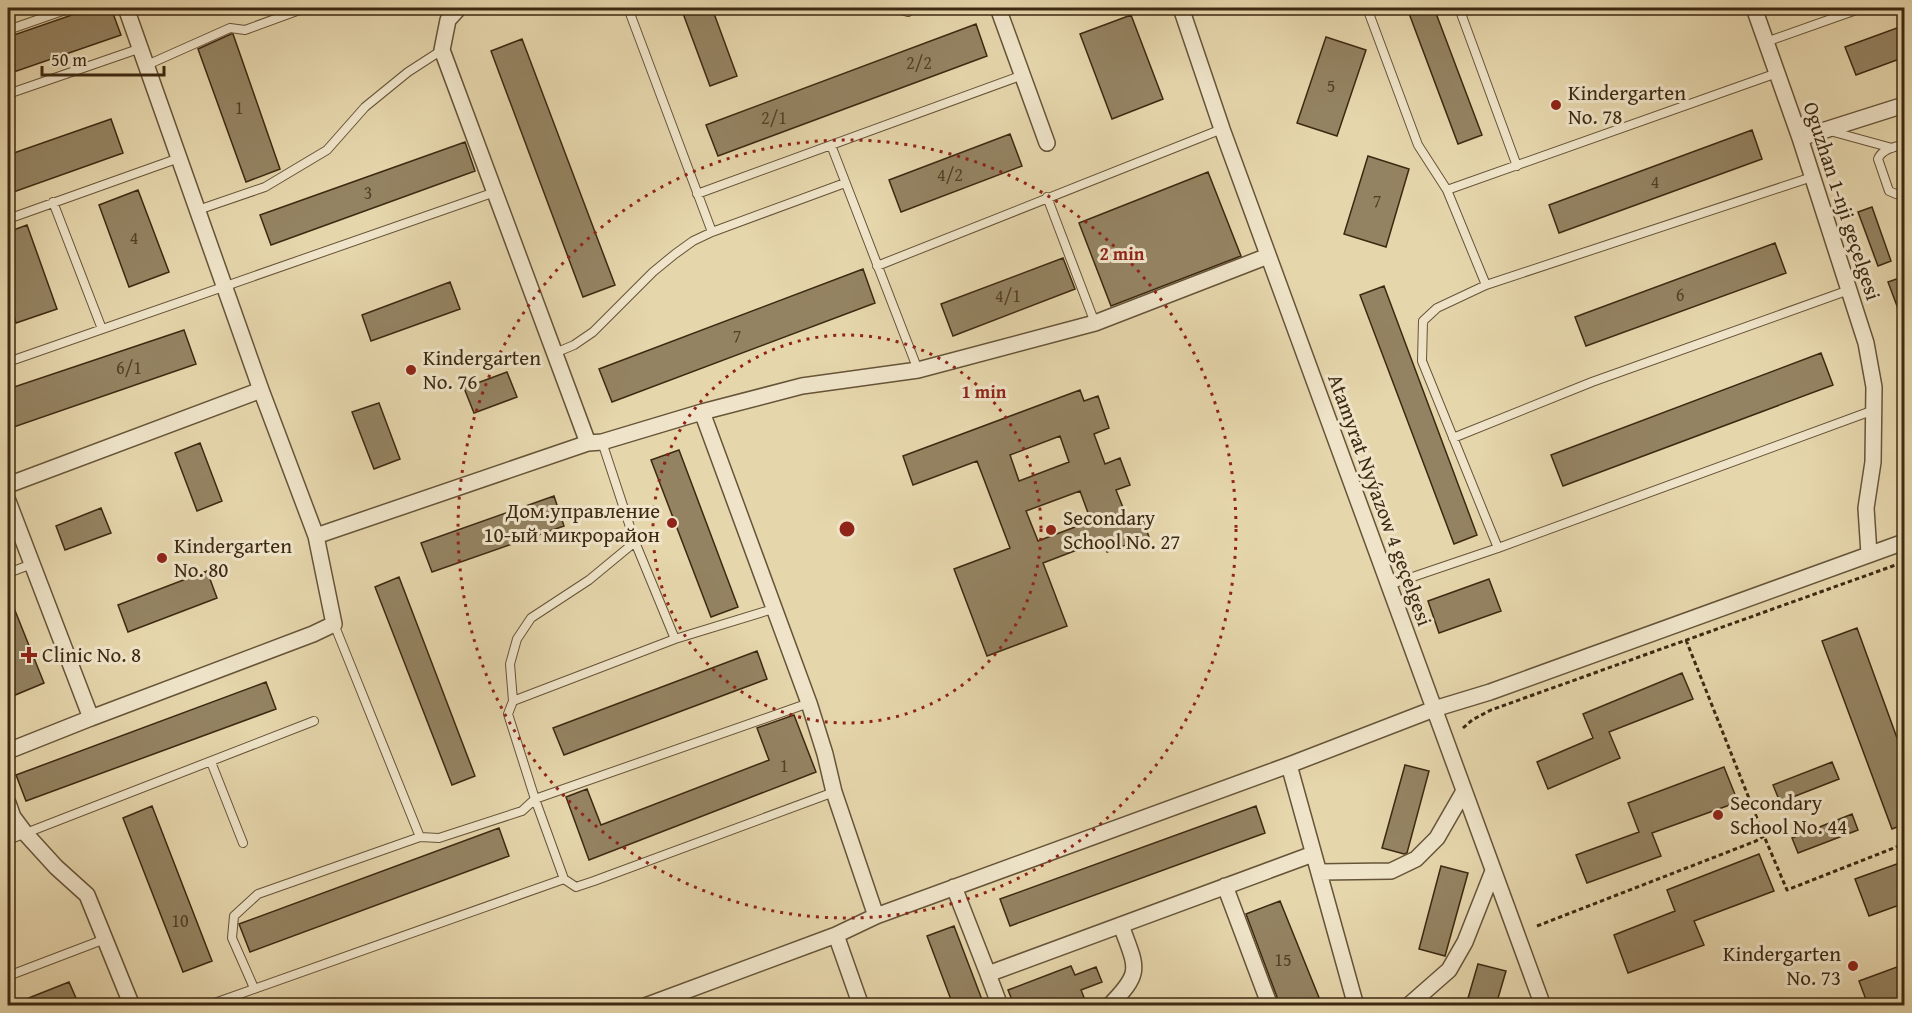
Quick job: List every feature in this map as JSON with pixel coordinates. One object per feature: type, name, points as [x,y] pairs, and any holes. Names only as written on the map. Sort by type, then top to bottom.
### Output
[{"type":"street","points":[[8,751],[334,624],[316,536],[261,390],[126,8]]},
{"type":"street","points":[[459,8],[448,20],[442,50],[555,352],[595,442]]},
{"type":"street","points":[[998,8],[1047,143]]},
{"type":"street","name":"Atamyrat Nyýazow 4 geçelgesi","points":[[1181,8],[1268,256],[1543,1005]]},
{"type":"street","name":"Oguzhan 1-nji geçelgesi","points":[[1754,8],[1800,138],[1866,343],[1874,387],[1873,462],[1866,508],[1869,554]]},
{"type":"street","points":[[1800,138],[1905,105]]},
{"type":"street","points":[[316,536],[595,442],[702,412],[802,386],[918,370],[1095,323],[1268,256]]},
{"type":"street","points":[[8,485],[261,390]]},
{"type":"street","points":[[702,412],[809,703],[834,792],[876,916]]},
{"type":"street","points":[[8,501],[91,718]]},
{"type":"street","points":[[645,1005],[836,935],[876,916],[1289,765],[1434,709],[1490,692],[1905,542]]},
{"type":"street","points":[[1289,765],[1356,1005]]},
{"type":"street","points":[[1320,872],[1391,871],[1416,860],[1437,838],[1464,791]]},
{"type":"street","points":[[8,803],[13,817],[25,833],[56,867],[87,895],[132,1005]]},
{"type":"street","points":[[988,974],[1313,854]]},
{"type":"street","points":[[1408,1005],[1449,970],[1465,942],[1493,871]]},
{"type":"street","points":[[1225,886],[1270,1005]]},
{"type":"street","points":[[954,887],[1000,1005]]},
{"type":"street","points":[[1109,1005],[1132,979],[1135,966],[1121,925]]},
{"type":"street","points":[[836,935],[861,1005]]},
{"type":"lane","points":[[8,30],[71,8]]},
{"type":"lane","points":[[147,65],[230,28],[245,30],[305,8]]},
{"type":"lane","points":[[628,8],[712,232]]},
{"type":"lane","points":[[895,8],[908,12]]},
{"type":"lane","points":[[1367,8],[1418,145],[1447,190],[1486,285]]},
{"type":"lane","points":[[1458,8],[1517,166]]},
{"type":"lane","points":[[1766,42],[1862,8]]},
{"type":"lane","points":[[8,94],[141,48]]},
{"type":"lane","points":[[198,210],[265,187],[327,150],[365,107],[408,72],[442,50]]},
{"type":"lane","points":[[1447,190],[1777,73]]},
{"type":"lane","points":[[697,194],[1023,75]]},
{"type":"lane","points":[[877,266],[1222,129]]},
{"type":"lane","points":[[1825,130],[1892,148]]},
{"type":"lane","points":[[1905,144],[1879,155],[1878,159],[1889,191],[1896,194],[1905,192]]},
{"type":"lane","points":[[831,145],[918,370]]},
{"type":"lane","points":[[8,219],[179,158]]},
{"type":"lane","points":[[1498,548],[1422,361],[1423,321],[1437,308],[1486,285],[1812,177]]},
{"type":"lane","points":[[555,352],[574,345],[593,332],[653,272],[693,241],[845,183]]},
{"type":"lane","points":[[8,362],[495,192]]},
{"type":"lane","points":[[1047,197],[1095,323]]},
{"type":"lane","points":[[53,202],[102,329]]},
{"type":"lane","points":[[1453,438],[1592,382],[1849,290]]},
{"type":"lane","points":[[1389,585],[1498,548],[1874,410]]},
{"type":"lane","points":[[595,442],[675,639]]},
{"type":"lane","points":[[635,542],[589,580],[531,618],[517,639],[510,664],[513,701],[508,714],[564,879],[576,887],[834,792]]},
{"type":"lane","points":[[8,573],[32,564]]},
{"type":"lane","points":[[513,701],[675,639],[773,609]]},
{"type":"lane","points":[[334,624],[420,837]]},
{"type":"lane","points":[[254,988],[232,938],[234,916],[258,894],[420,837],[439,838],[522,811],[535,799],[809,703]]},
{"type":"lane","points":[[8,840],[314,721]]},
{"type":"lane","points":[[211,762],[243,843]]},
{"type":"lane","points":[[206,1005],[564,879]]},
{"type":"lane","points":[[8,976],[105,939]]},
{"type":"path","points":[[1463,728],[1472,720],[1491,710],[1905,562]]},
{"type":"path","points":[[1686,640],[1787,890],[1905,844]]},
{"type":"path","points":[[1537,926],[1764,836]]},
{"type":"building","points":[[92,8],[111,8],[121,35],[8,74],[8,37]]},
{"type":"building","points":[[681,8],[712,8],[737,76],[710,86]]},
{"type":"building","points":[[1407,8],[1434,8],[1482,135],[1458,144]]},
{"type":"building","points":[[1131,15],[1163,99],[1112,119],[1080,34]]},
{"type":"building","points":[[976,24],[987,56],[718,156],[706,125]]},
{"type":"building","points":[[1905,25],[1905,57],[1856,75],[1845,47]]},
{"type":"building","points":[[233,34],[280,169],[246,182],[198,49]]},
{"type":"building","points":[[1326,37],[1366,50],[1337,136],[1297,123]]},
{"type":"building","points":[[522,39],[615,285],[583,297],[491,51]]},
{"type":"building","points":[[111,119],[123,153],[8,194],[8,155]]},
{"type":"building","points":[[1752,130],[1762,159],[1559,233],[1549,205]]},
{"type":"building","points":[[1010,134],[1022,166],[901,212],[889,180]]},
{"type":"building","points":[[465,142],[475,171],[271,245],[260,215]]},
{"type":"building","points":[[1368,156],[1409,169],[1386,247],[1344,234]]},
{"type":"building","points":[[1208,172],[1241,256],[1111,306],[1079,223]]},
{"type":"building","points":[[138,190],[169,272],[129,287],[99,205]]},
{"type":"building","points":[[1872,207],[1891,261],[1878,266],[1858,212]]},
{"type":"building","points":[[27,225],[57,309],[16,323],[8,299],[8,232]]},
{"type":"building","points":[[1775,243],[1786,273],[1586,346],[1575,317]]},
{"type":"building","points":[[1063,258],[1075,289],[953,336],[941,304]]},
{"type":"building","points":[[863,269],[875,303],[612,402],[599,369]]},
{"type":"building","points":[[1905,276],[1905,322],[1903,322],[1888,282]]},
{"type":"building","points":[[450,282],[460,309],[371,341],[362,315]]},
{"type":"building","points":[[1384,286],[1477,535],[1454,544],[1360,295]]},
{"type":"building","points":[[184,330],[196,364],[8,429],[8,389]]},
{"type":"building","points":[[1821,353],[1833,385],[1563,486],[1551,455]]},
{"type":"building","points":[[507,372],[517,397],[474,413],[464,388]]},
{"type":"building","points":[[1080,390],[1084,401],[1098,396],[1109,428],[1094,434],[1105,464],[1120,458],[1130,485],[1116,490],[1128,520],[1141,515],[1149,537],[1107,552],[1103,540],[1043,563],[1067,626],[987,656],[954,569],[1010,548],[977,461],[913,485],[903,456]],"holes":[[[1060,436],[1069,462],[1019,481],[1010,455]],[[1080,491],[1091,521],[1038,541],[1026,511]]]},
{"type":"building","points":[[379,403],[400,459],[374,469],[352,412]]},
{"type":"building","points":[[200,443],[222,501],[197,511],[175,453]]},
{"type":"building","points":[[679,450],[738,607],[711,617],[651,460]]},
{"type":"building","points":[[554,496],[564,526],[432,572],[421,543]]},
{"type":"building","points":[[101,508],[111,533],[65,550],[56,526]]},
{"type":"building","points":[[207,571],[217,598],[128,632],[118,605]]},
{"type":"building","points":[[399,577],[475,776],[452,785],[375,587]]},
{"type":"building","points":[[1489,579],[1501,611],[1439,633],[1428,601]]},
{"type":"building","points":[[8,593],[44,683],[8,698]]},
{"type":"building","points":[[1857,628],[1905,760],[1905,824],[1892,829],[1822,641]]},
{"type":"building","points":[[757,651],[767,679],[564,755],[553,728]]},
{"type":"building","points":[[1682,673],[1693,699],[1609,732],[1620,758],[1548,789],[1537,762],[1593,738],[1583,714]]},
{"type":"building","points":[[266,682],[276,709],[26,801],[16,775]]},
{"type":"building","points":[[794,715],[816,772],[589,860],[566,797],[587,789],[601,825],[769,760],[757,728]]},
{"type":"building","points":[[1832,762],[1839,779],[1780,802],[1773,785]]},
{"type":"building","points":[[1405,765],[1429,771],[1407,853],[1404,854],[1382,848]]},
{"type":"building","points":[[1724,767],[1738,802],[1652,833],[1661,856],[1587,883],[1576,855],[1639,832],[1628,803]]},
{"type":"building","points":[[152,806],[212,961],[183,972],[123,818]]},
{"type":"building","points":[[1256,806],[1265,833],[1010,926],[1000,899]]},
{"type":"building","points":[[1852,814],[1858,830],[1798,853],[1792,838]]},
{"type":"building","points":[[499,828],[509,856],[250,952],[239,924]]},
{"type":"building","points":[[1759,854],[1774,891],[1694,921],[1704,945],[1628,973],[1614,935],[1675,911],[1667,890]]},
{"type":"building","points":[[1905,861],[1905,903],[1869,916],[1855,879]]},
{"type":"building","points":[[1441,866],[1468,873],[1445,956],[1419,949]]},
{"type":"building","points":[[1280,901],[1322,1005],[1280,1005],[1246,914]]},
{"type":"building","points":[[954,926],[984,1005],[953,1005],[927,936]]},
{"type":"building","points":[[1478,964],[1506,971],[1496,1005],[1466,1005]]},
{"type":"building","points":[[1905,964],[1905,1003],[1868,1005],[1859,981]]},
{"type":"building","points":[[1071,966],[1075,975],[1096,967],[1102,982],[1081,990],[1087,1005],[1014,1005],[1008,990]]},
{"type":"building","points":[[69,982],[79,1005],[11,1005]]},
{"type":"place","name":"Kindergarten No. 78","points":[[1556,105]]},
{"type":"place","name":"Kindergarten No. 76","points":[[411,370]]},
{"type":"place","name":"Дом.управление 10-ый микрорайон","points":[[672,523]]},
{"type":"place","name":"Secondary School No. 27","points":[[1051,530]]},
{"type":"place","name":"Kindergarten No. 80","points":[[162,558]]},
{"type":"place","name":"Clinic No. 8","points":[[29,655]]},
{"type":"place","name":"Secondary School No. 44","points":[[1718,815]]},
{"type":"place","name":"Kindergarten No. 73","points":[[1853,966]]}]
